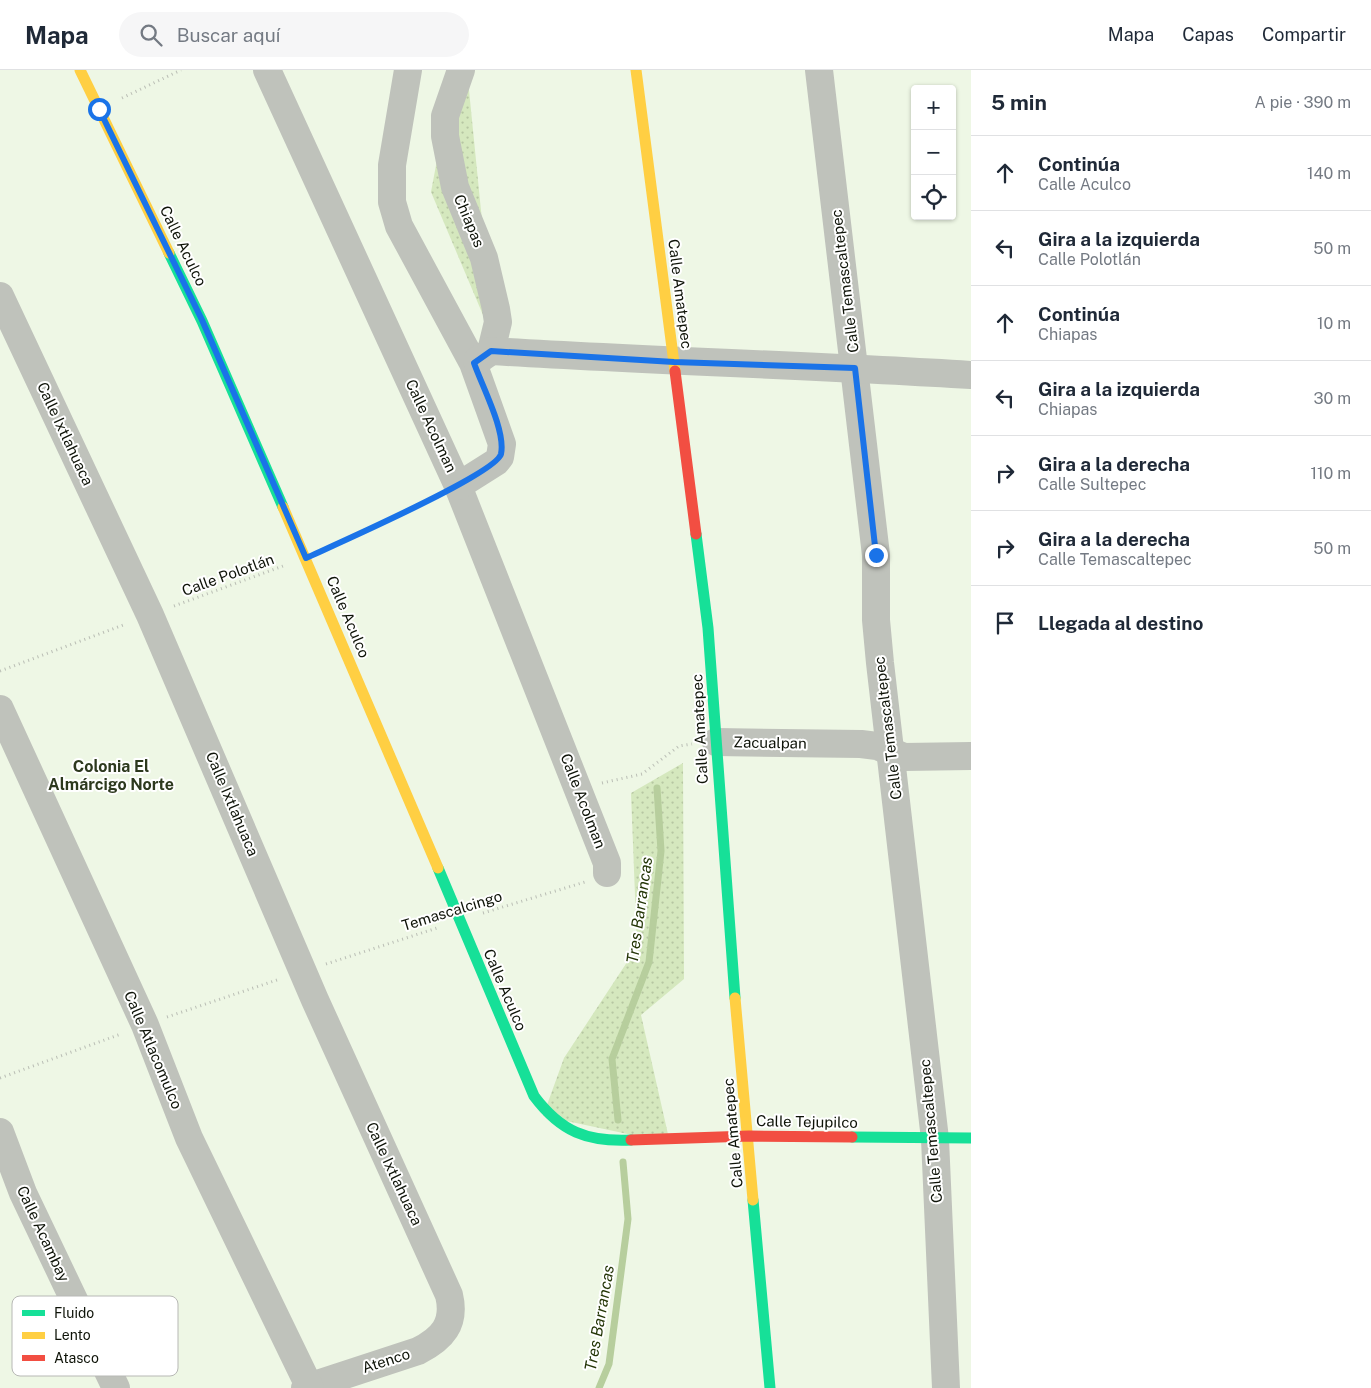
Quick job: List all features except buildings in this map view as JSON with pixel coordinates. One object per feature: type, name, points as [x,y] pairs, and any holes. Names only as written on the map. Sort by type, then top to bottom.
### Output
[{"type":"street","name":"Calle Aculco","points":[[80,70],[202,320],[306,558],[458,921],[534,1096],[546,1114],[556,1123]]},
{"type":"street","name":"Calle Acolman","points":[[267,70],[458,486],[578,787],[607,863],[607,873]]},
{"type":"street","points":[[408,70],[392,165],[392,202],[399,226],[482,357],[500,434],[502,451],[496,462],[458,486]]},
{"type":"street","name":"Chiapas","points":[[461,70],[445,116],[445,136],[455,188],[473,227],[484,258],[496,309],[497,329],[482,357]]},
{"type":"street","name":"Calle Amatepec","points":[[636,70],[708,628],[731,950],[770,1388]]},
{"type":"street","name":"Calle Temascaltepec","points":[[819,70],[876,555],[876,620],[880,663],[935,1139],[946,1388]]},
{"type":"street","name":"Calle Ixtlahuaca","points":[[0,296],[150,615],[315,1000],[445,1286],[452,1306],[452,1316]]},
{"type":"street","points":[[482,357],[855,368],[971,375]]},
{"type":"street","name":"Calle Atlacomulco","points":[[0,709],[145,1025],[189,1138],[309,1388]]},
{"type":"street","name":"Zacualpan","points":[[716,742],[861,744],[877,746],[892,754],[918,759],[971,756]]},
{"type":"street","name":"Calle Tejupilco","points":[[556,1123],[569,1131],[590,1139],[611,1141],[749,1136],[971,1138]]},
{"type":"street","name":"Calle Acambay","points":[[0,1132],[24,1193],[73,1296]]},
{"type":"street","name":"Atenco","points":[[309,1388],[418,1351],[433,1343],[449,1325],[452,1316]]},
{"type":"street","name":"Calle Acambay","points":[[110,1376],[116,1388]]},
{"type":"path","points":[[99,109],[181,70]]},
{"type":"path","name":"Calle Polotlán","points":[[0,671],[306,558],[458,486]]},
{"type":"path","name":"Zacualpan","points":[[578,787],[642,774],[679,746],[716,742]]},
{"type":"path","name":"Temascalcingo","points":[[303,971],[604,876],[607,873]]},
{"type":"green space","points":[[454,70],[467,70],[494,341],[431,192]]},
{"type":"green space","points":[[683,763],[684,979],[641,1015],[670,1143],[543,1116],[564,1058],[637,947],[631,793]]},
{"type":"waterway","name":"Tres Barrancas","points":[[618,1120],[612,1059],[649,962],[661,851],[657,788]]},
{"type":"waterway","name":"Tres Barrancas","points":[[599,1388],[609,1364],[628,1219],[623,1162]]},
{"type":"traffic: fast","points":[[169,253],[202,321],[283,507]]},
{"type":"traffic: fast","points":[[696,534],[708,628],[735,998]]},
{"type":"traffic: fast","points":[[438,868],[534,1096],[554,1118],[576,1132],[601,1139],[631,1140]]},
{"type":"traffic: fast","points":[[852,1137],[971,1138]]},
{"type":"traffic: fast","points":[[753,1200],[770,1388]]},
{"type":"traffic: slow","points":[[80,70],[169,253]]},
{"type":"traffic: slow","points":[[636,70],[675,371]]},
{"type":"traffic: slow","points":[[283,507],[438,868]]},
{"type":"traffic: slow","points":[[735,998],[753,1200]]},
{"type":"traffic: jam","points":[[675,371],[696,534]]},
{"type":"traffic: jam","points":[[631,1140],[749,1136],[852,1137]]},
{"type":"district","name":"Colonia El Almárcigo Norte","points":[[111,775]]},
{"type":"route","points":[[99,109],[202,320],[306,558],[458,486],[479,474],[500,458],[502,451],[500,434],[474,363],[491,351],[674,362],[855,368],[876,555]]}]
